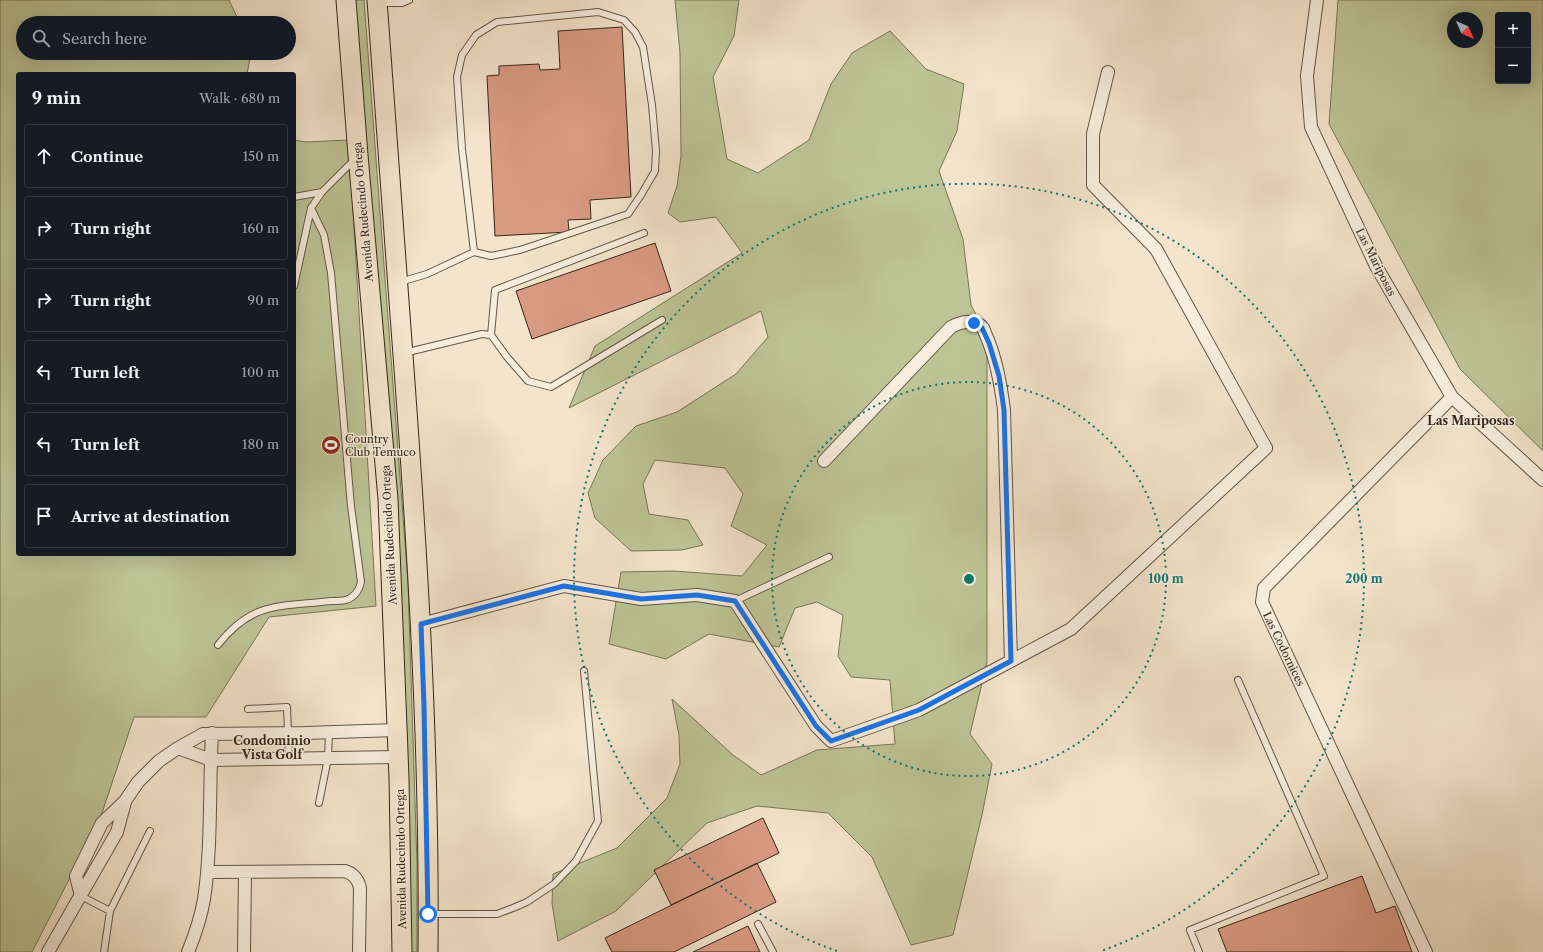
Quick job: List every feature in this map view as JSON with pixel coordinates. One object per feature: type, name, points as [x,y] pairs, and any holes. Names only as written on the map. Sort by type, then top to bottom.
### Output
[{"type":"main road","name":"Avenida Rudecindo Ortega","points":[[346,0],[388,499],[398,757],[402,952]]},
{"type":"main road","points":[[377,2],[414,488],[424,706],[428,952]]},
{"type":"street","name":"Las Mariposas","points":[[1317,0],[1307,76],[1311,128],[1376,266],[1452,397],[1543,480]]},
{"type":"street","points":[[421,624],[564,586],[641,599],[697,595],[735,601],[816,726],[831,741],[919,710],[1071,629],[1266,448],[1156,249],[1093,185],[1093,134],[1108,72]]},
{"type":"street","points":[[824,461],[951,327],[968,322],[982,328],[998,370],[1004,410],[1011,661]]},
{"type":"street","name":"Las Codornices","points":[[1426,952],[1262,602],[1264,588],[1452,397]]},
{"type":"street","points":[[48,952],[81,896],[76,876],[102,823],[125,801],[138,782],[159,761],[178,748],[202,734],[212,733],[288,733],[397,730]]},
{"type":"street","points":[[188,952],[204,900],[207,872],[212,733]]},
{"type":"street","points":[[178,748],[211,760],[398,757]]},
{"type":"street","points":[[207,872],[345,872],[354,875],[360,888],[359,952]]},
{"type":"street","points":[[244,952],[245,872]]},
{"type":"lane","points":[[377,2],[402,3],[409,0]]},
{"type":"lane","points":[[398,282],[427,274],[474,252],[491,256],[527,248],[628,214],[655,171],[656,151],[643,47],[635,32],[624,20],[598,12],[497,22],[476,35],[462,55],[457,77],[462,149],[474,252]]},
{"type":"lane","points":[[296,277],[311,208],[322,192],[358,156]]},
{"type":"lane","points":[[296,197],[322,192]]},
{"type":"lane","points":[[218,645],[236,624],[260,610],[346,600],[351,598],[358,591],[362,582],[352,506],[331,273],[324,235],[311,208]]},
{"type":"lane","points":[[644,233],[495,290],[491,335],[507,357],[528,381],[551,387],[662,320]]},
{"type":"lane","points":[[403,353],[482,334],[491,335]]},
{"type":"lane","points":[[735,601],[829,557]]},
{"type":"lane","points":[[428,914],[497,914],[527,902],[554,884],[576,860],[598,821],[584,671]]},
{"type":"lane","points":[[1199,952],[1190,930],[1324,876],[1238,680]]},
{"type":"lane","points":[[248,709],[286,707],[289,759]]},
{"type":"lane","points":[[319,803],[328,758],[329,732]]},
{"type":"lane","points":[[104,952],[110,911],[150,831]]},
{"type":"lane","points":[[81,896],[110,911]]},
{"type":"lane","points":[[758,924],[773,952]]},
{"type":"green space","points":[[0,0],[229,0],[237,16],[16,16],[16,60],[250,60],[247,72],[16,72],[16,556],[296,556],[296,140],[306,142],[349,140],[376,606],[269,617],[206,717],[134,717],[100,819],[32,952],[0,952]]},
{"type":"green space","points":[[354,0],[364,0],[408,583],[417,864],[417,952],[406,952]]},
{"type":"green space","points":[[675,0],[739,0],[734,36],[713,77],[727,159],[758,173],[809,140],[831,84],[852,53],[890,31],[926,69],[964,84],[957,131],[939,171],[963,239],[971,305],[987,336],[987,662],[970,734],[992,764],[982,815],[953,935],[911,945],[872,857],[828,813],[757,806],[707,823],[616,911],[558,941],[552,903],[553,874],[617,848],[667,798],[680,764],[679,735],[672,699],[733,755],[761,775],[817,750],[895,744],[890,680],[851,677],[838,656],[843,615],[817,602],[795,608],[779,647],[709,634],[666,659],[609,644],[621,572],[674,571],[742,576],[767,545],[731,526],[743,494],[725,468],[655,460],[643,484],[649,514],[688,520],[703,545],[682,550],[631,551],[595,518],[588,493],[603,460],[636,426],[677,412],[736,374],[768,337],[761,311],[569,408],[595,346],[742,253],[716,217],[680,222],[668,213],[677,186],[681,156],[680,53]]},
{"type":"green space","points":[[1338,0],[1543,0],[1543,451],[1460,369],[1329,124]]},
{"type":"building","points":[[622,27],[631,197],[590,200],[591,219],[568,220],[569,232],[495,236],[487,76],[499,75],[499,66],[539,64],[540,70],[560,69],[558,31]]},
{"type":"building","points":[[655,243],[671,291],[532,339],[516,291]]},
{"type":"building","points":[[763,818],[779,853],[671,905],[654,870]]},
{"type":"building","points":[[757,863],[776,902],[674,952],[612,952],[605,938]]},
{"type":"building","points":[[1362,876],[1376,913],[1395,906],[1412,952],[1227,952],[1218,929]]},
{"type":"building","points":[[748,926],[760,952],[693,952]]},
{"type":"place","name":"Country Club Temuco","points":[[331,445]]},
{"type":"district","name":"Las Mariposas","points":[[1471,421]]},
{"type":"district","name":"Condominio Vista Golf","points":[[272,748]]},
{"type":"route","points":[[428,914],[421,624],[564,586],[641,599],[697,595],[735,601],[816,726],[831,741],[919,710],[1011,661],[1004,410],[995,359],[982,328],[974,323]]}]
